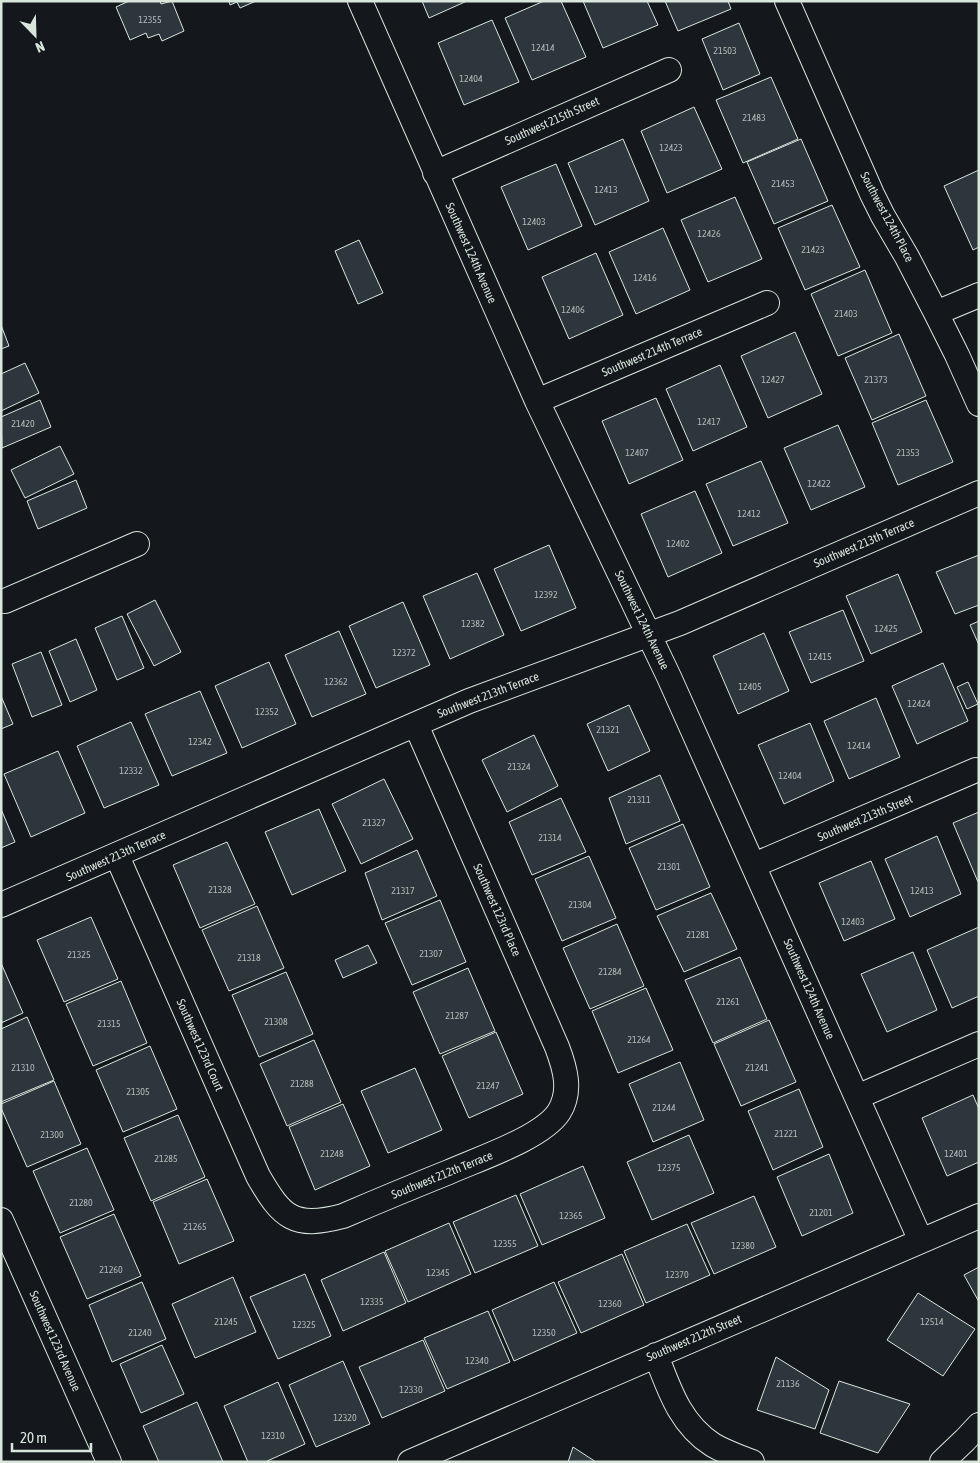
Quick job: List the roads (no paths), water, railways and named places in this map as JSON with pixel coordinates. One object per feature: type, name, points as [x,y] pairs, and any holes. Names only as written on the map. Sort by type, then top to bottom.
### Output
[{"type":"street","name":"Southwest 124th Avenue","points":[[360,1],[537,401],[648,634],[754,865],[920,1240]]},
{"type":"street","name":"Southwest 124th Place","points":[[787,1],[876,201],[936,313],[979,404]]},
{"type":"street","name":"Southwest 215th Street","points":[[435,173],[669,70]]},
{"type":"street","points":[[936,313],[979,295]]},
{"type":"street","name":"Southwest 214th Terrace","points":[[537,401],[767,303]]},
{"type":"street","name":"Southwest 213th Terrace","points":[[1,906],[477,698],[689,619],[979,494]]},
{"type":"street","points":[[3,599],[137,544]]},
{"type":"street","name":"Southwest 123rd Place","points":[[416,724],[558,1047],[567,1081],[565,1099]]},
{"type":"street","name":"Southwest 213th Street","points":[[754,865],[976,770]]},
{"type":"street","name":"Southwest 123rd Court","points":[[117,856],[258,1176],[279,1208],[290,1216],[302,1221]]},
{"type":"street","points":[[858,1097],[979,1044]]},
{"type":"street","name":"Southwest 212th Terrace","points":[[302,1221],[322,1221],[343,1216],[502,1149],[546,1127],[558,1113],[565,1099]]},
{"type":"street","name":"Southwest 212th Street","points":[[410,1462],[979,1216]]},
{"type":"street","name":"Southwest 123rd Avenue","points":[[1,1220],[108,1462]]},
{"type":"street","points":[[656,1355],[673,1399],[689,1424],[714,1445],[752,1462]]},
{"type":"street","points":[[942,1462],[979,1425]]}]
